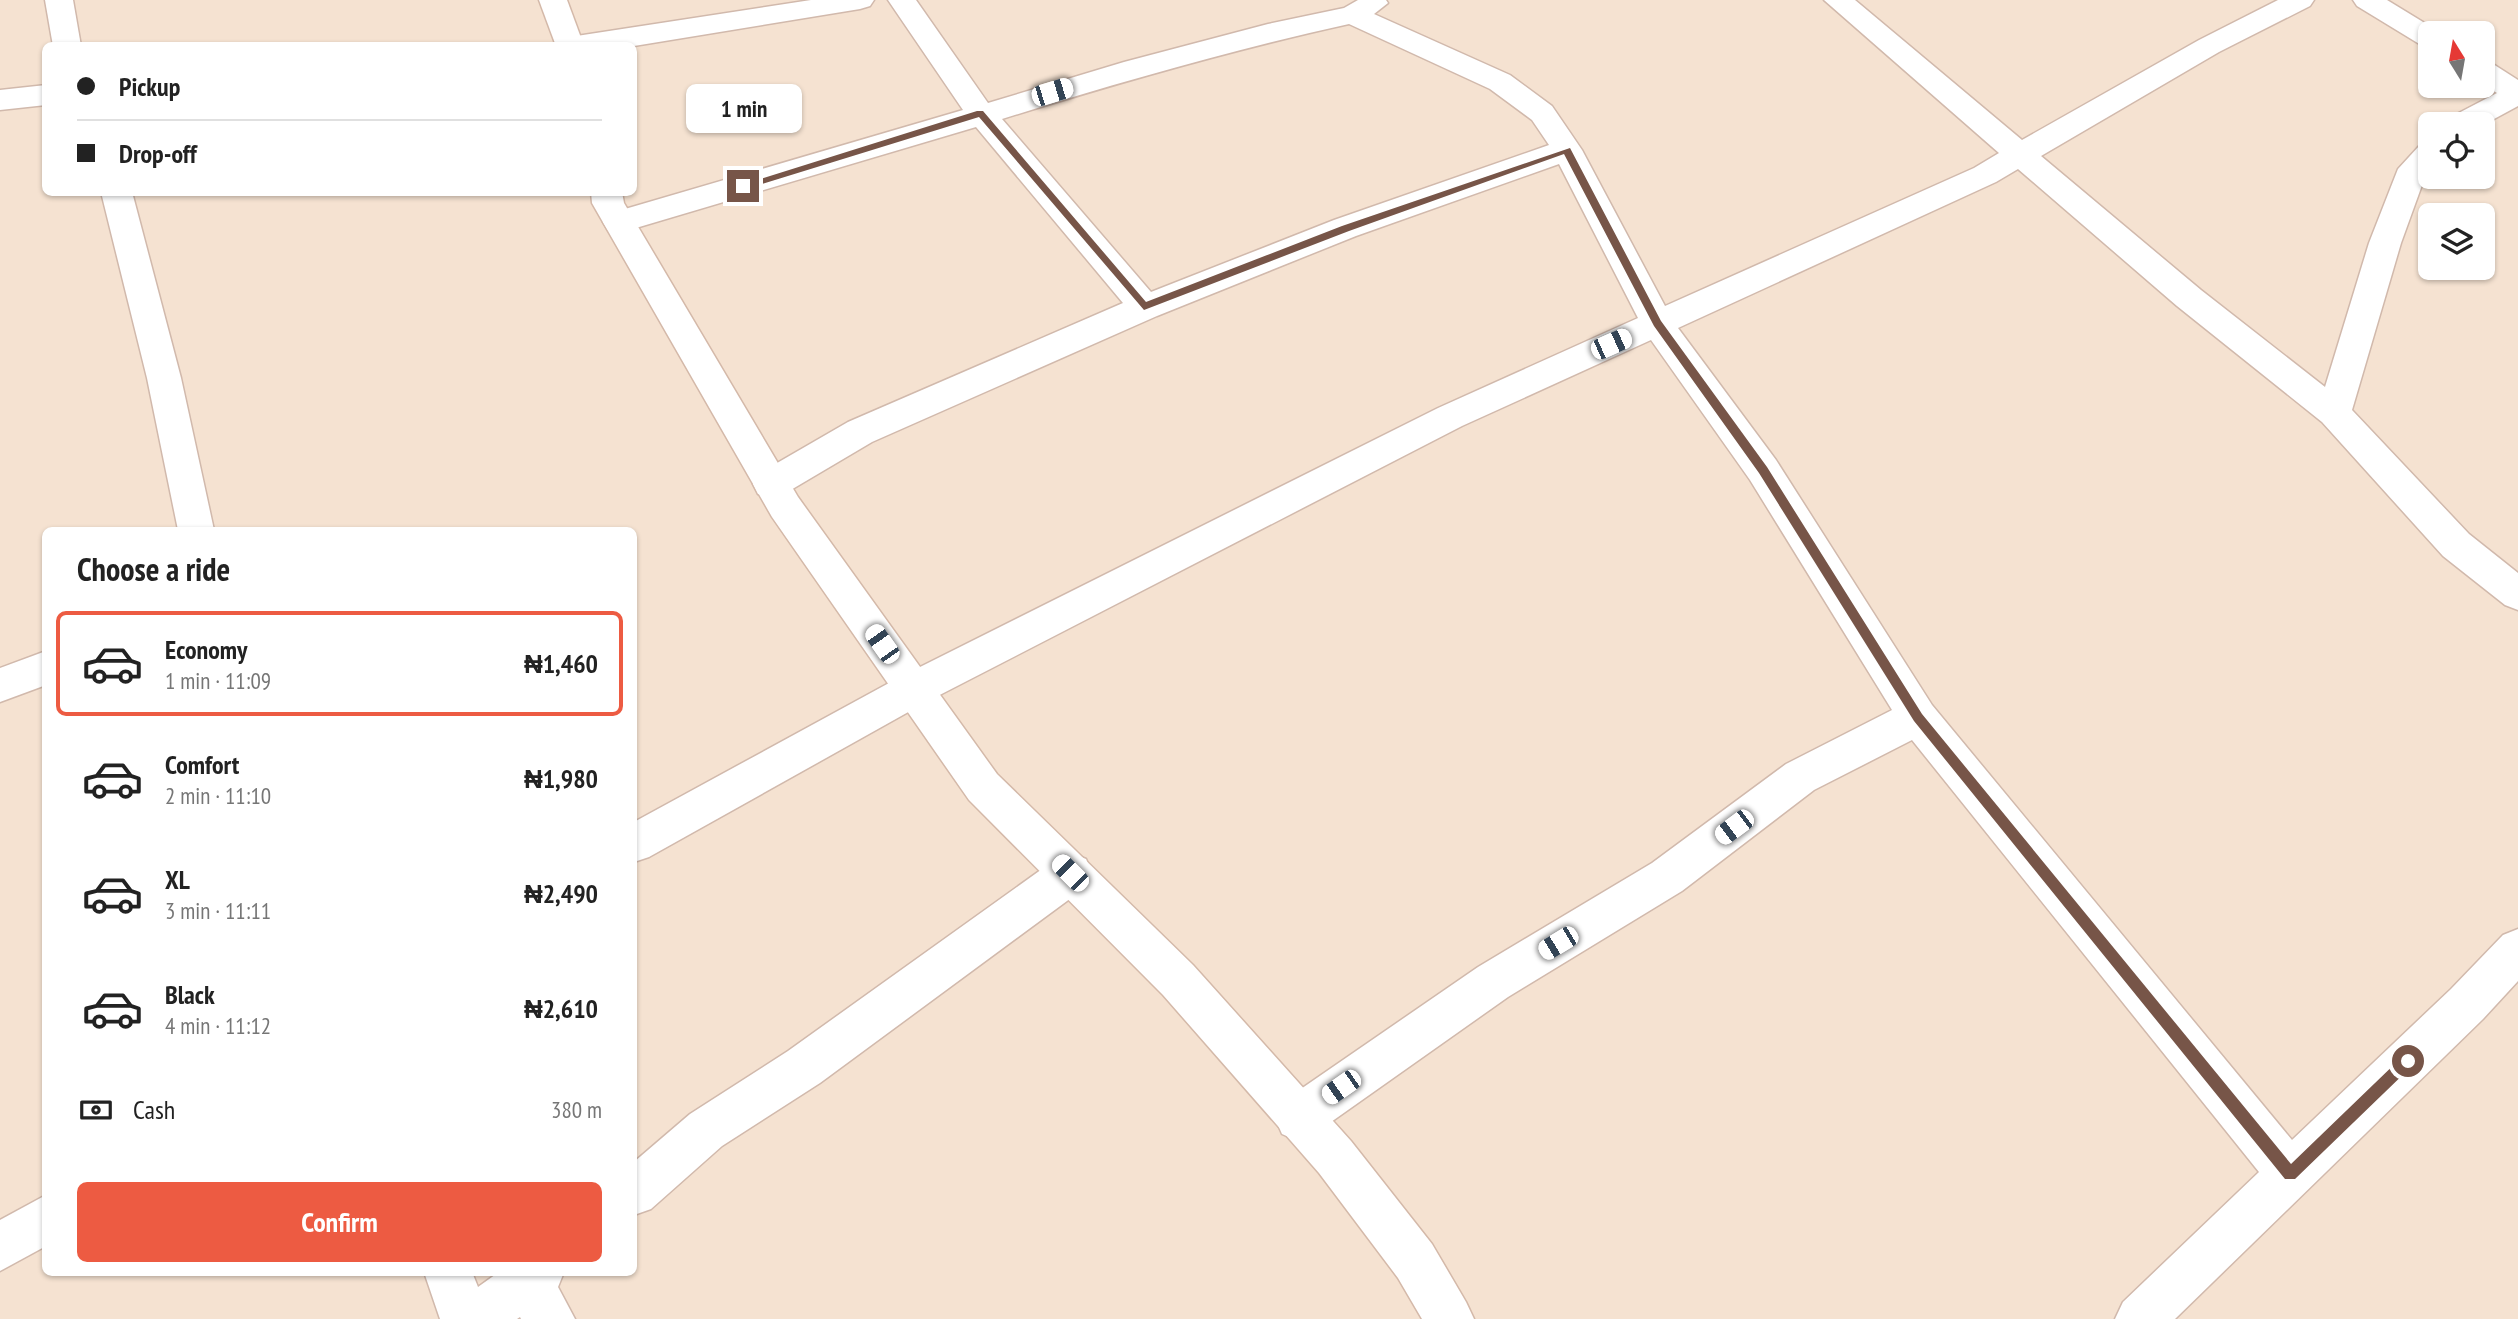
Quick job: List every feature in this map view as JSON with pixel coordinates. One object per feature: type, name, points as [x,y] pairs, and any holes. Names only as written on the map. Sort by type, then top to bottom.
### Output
[{"type":"street","points":[[59,0],[66,42]]},
{"type":"street","points":[[553,0],[569,42]]},
{"type":"street","points":[[598,42],[736,22],[860,0]]},
{"type":"street","points":[[902,0],[980,113],[1144,307]]},
{"type":"street","points":[[1379,0],[1352,15],[1268,33],[1150,64],[980,113],[842,158],[612,207],[771,484],[984,786],[1178,980],[1335,1157],[1415,1261],[1449,1319]]},
{"type":"street","points":[[1838,0],[2189,298],[2334,414],[2456,545],[2518,594]]},
{"type":"street","points":[[637,841],[914,689],[1450,417],[1985,175],[2208,46],[2300,0]]},
{"type":"street","points":[[2367,0],[2418,31]]},
{"type":"street","points":[[1352,15],[1500,82],[1542,113],[1567,150],[1657,323],[1763,470],[1918,718],[2290,1174]]},
{"type":"street","points":[[2484,112],[2518,93],[2496,79]]},
{"type":"street","points":[[0,100],[42,95]]},
{"type":"street","points":[[771,484],[860,432],[1144,307],[1345,228],[1567,150]]},
{"type":"street","points":[[2334,414],[2385,243],[2413,169],[2418,164]]},
{"type":"street","points":[[117,196],[164,378],[195,527]]},
{"type":"street","points":[[0,685],[42,669]]},
{"type":"street","points":[[1298,1118],[1493,982],[1667,877],[1800,777],[1918,718]]},
{"type":"street","points":[[637,1189],[706,1130],[825,1051],[1070,873]]},
{"type":"street","points":[[2140,1319],[2467,1004],[2518,950]]},
{"type":"street","points":[[0,1247],[42,1221]]},
{"type":"street","points":[[449,1276],[465,1319]]},
{"type":"street","points":[[476,1319],[539,1292]]},
{"type":"shaded area","points":[[0,0],[2518,0],[2518,1319],[0,1319]]},
{"type":"route","points":[[743,186],[842,158],[980,113],[1144,307],[1345,228],[1567,150],[1657,323],[1763,470],[1918,718],[2290,1174],[2408,1061]]}]
